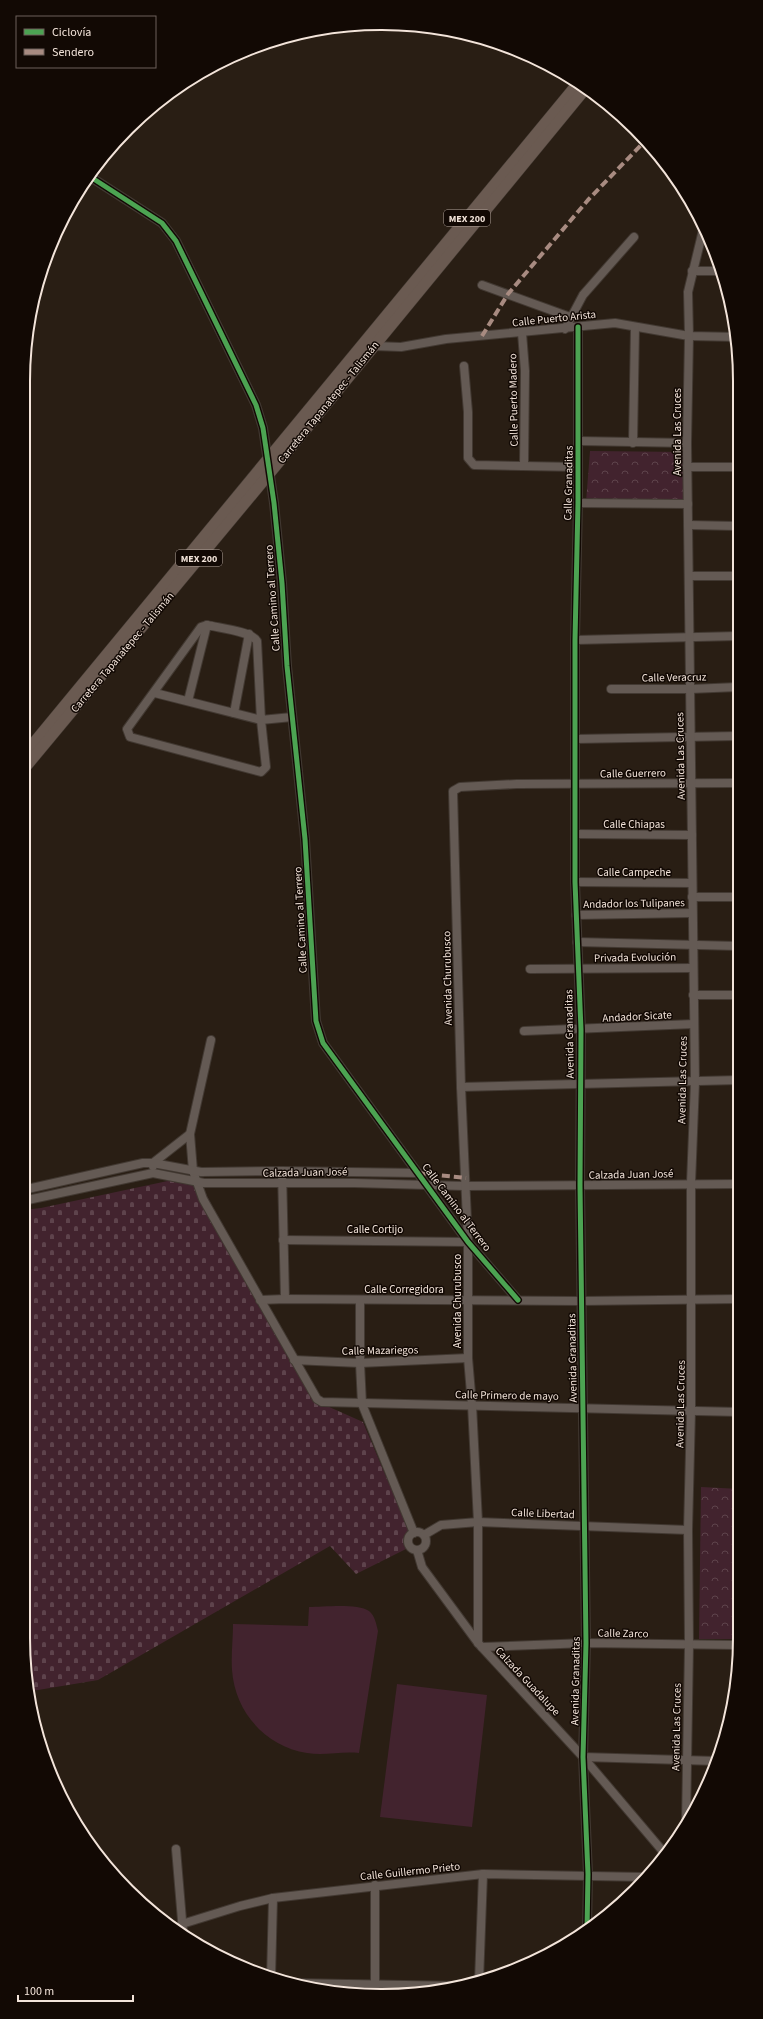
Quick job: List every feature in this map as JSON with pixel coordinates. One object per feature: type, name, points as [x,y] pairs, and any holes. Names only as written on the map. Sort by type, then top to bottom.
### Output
[{"type":"highway","name":"Carretera Tapanatepec - Talismán","points":[[30,748],[574,87]]},
{"type":"highway","name":"Carretera Tapanatepec - Talismán","points":[[30,762],[269,474],[582,93]]},
{"type":"street","name":"Calle Camino al Terrero","points":[[94,179],[162,223],[176,241],[256,405],[263,428],[282,583],[287,666],[305,839],[316,1021],[324,1042],[426,1185],[468,1242],[518,1300]]},
{"type":"street","name":"Avenida Las Cruces","points":[[686,1813],[689,1645],[688,1530],[691,1411],[691,1183],[695,1082],[687,467],[689,336],[688,292],[701,236]]},
{"type":"street","points":[[565,329],[570,317],[584,295],[634,237]]},
{"type":"street","points":[[692,270],[715,271]]},
{"type":"street","points":[[482,285],[570,317]]},
{"type":"street","name":"Calle Puerto Arista","points":[[374,346],[401,347],[446,339],[565,329],[615,323],[689,336],[730,337]]},
{"type":"street","name":"Calle Granaditas","points":[[575,739],[575,640],[579,441],[578,327]]},
{"type":"street","points":[[633,443],[635,327]]},
{"type":"street","name":"Calle Puerto Madero","points":[[522,333],[525,371],[524,466]]},
{"type":"street","points":[[464,366],[468,412],[468,458],[474,465],[578,467]]},
{"type":"street","points":[[579,441],[687,443]]},
{"type":"street","points":[[687,467],[733,468]]},
{"type":"street","points":[[578,502],[688,504]]},
{"type":"street","points":[[688,524],[733,526]]},
{"type":"street","points":[[689,576],[733,576]]},
{"type":"street","points":[[188,702],[207,625]]},
{"type":"street","points":[[207,625],[249,634],[257,641],[261,720],[266,767],[261,772],[130,737],[127,729],[201,627],[207,625]]},
{"type":"street","points":[[234,713],[249,634]]},
{"type":"street","points":[[575,640],[733,636]]},
{"type":"street","name":"Calle Veracruz","points":[[611,688],[690,689],[733,687]]},
{"type":"street","points":[[154,693],[261,720],[292,717]]},
{"type":"street","points":[[575,739],[733,736]]},
{"type":"street","name":"Avenida Granaditas","points":[[575,739],[575,882],[581,1030],[580,1185],[586,1643],[583,1757],[588,1874],[587,1922]]},
{"type":"street","name":"Calle Guerrero","points":[[453,792],[456,788],[517,784],[576,785],[733,783]]},
{"type":"street","name":"Avenida Churubusco","points":[[453,792],[461,1086],[468,1242],[466,1300],[478,1522],[480,1645]]},
{"type":"street","name":"Calle Chiapas","points":[[576,834],[692,835]]},
{"type":"street","name":"Calle Campeche","points":[[575,882],[692,883]]},
{"type":"street","points":[[692,897],[733,897]]},
{"type":"street","name":"Andador los Tulipanes","points":[[576,915],[692,913]]},
{"type":"street","points":[[577,942],[733,946]]},
{"type":"street","name":"Privada Evolución","points":[[530,969],[693,968]]},
{"type":"street","points":[[693,995],[733,995]]},
{"type":"street","name":"Andador Sicate","points":[[524,1031],[581,1030],[694,1024]]},
{"type":"street","points":[[211,1040],[190,1134],[190,1171],[203,1199],[294,1360]]},
{"type":"street","points":[[461,1086],[733,1080]]},
{"type":"street","points":[[30,1199],[153,1173],[154,1163],[190,1134]]},
{"type":"street","name":"Calzada Juan José","points":[[30,1188],[143,1163],[154,1163],[190,1171],[418,1173]]},
{"type":"street","points":[[282,1171],[281,1184],[285,1298]]},
{"type":"street","name":"Calzada Juan José","points":[[153,1173],[196,1182],[281,1184],[354,1183],[465,1186],[691,1183],[733,1184]]},
{"type":"street","name":"Calle Cortijo","points":[[283,1240],[468,1242]]},
{"type":"street","name":"Calle Corregidora","points":[[260,1300],[285,1298],[360,1300],[581,1301],[691,1298],[733,1299]]},
{"type":"street","points":[[360,1300],[360,1363],[362,1404],[414,1533]]},
{"type":"street","name":"Calle Mazariegos","points":[[294,1360],[360,1363],[468,1358]]},
{"type":"street","name":"Calle Primero de mayo","points":[[294,1360],[317,1399],[322,1402],[362,1404],[583,1407],[733,1412]]},
{"type":"street","name":"Calle Libertad","points":[[424,1536],[441,1525],[478,1522],[688,1530]]},
{"type":"street","points":[[414,1533],[420,1533],[424,1536],[426,1544],[422,1549],[417,1550],[411,1548],[408,1543],[409,1537],[414,1533]]},
{"type":"street","name":"Calzada Guadalupe","points":[[417,1550],[422,1567],[480,1645],[583,1757],[661,1849]]},
{"type":"street","name":"Calle Zarco","points":[[480,1645],[586,1643],[733,1645]]},
{"type":"street","points":[[583,1757],[710,1761]]},
{"type":"street","points":[[176,1849],[183,1928]]},
{"type":"street","points":[[479,1975],[483,1874]]},
{"type":"street","name":"Calle Guillermo Prieto","points":[[183,1928],[240,1906],[273,1898],[375,1885],[483,1874],[588,1874],[639,1877]]},
{"type":"street","points":[[375,1885],[375,1988]]},
{"type":"street","points":[[271,1971],[273,1898]]},
{"type":"street","points":[[333,1985],[375,1988],[415,1987]]},
{"type":"green space","points":[[590,451],[686,452],[684,503],[586,502]]},
{"type":"green space","points":[[177,1179],[204,1190],[230,1242],[303,1373],[327,1406],[363,1422],[410,1528],[406,1549],[356,1574],[330,1546],[98,1680],[34,1691],[30,1638],[30,1209]]},
{"type":"green space","points":[[701,1487],[733,1489],[733,1639],[699,1639]]},
{"type":"green space","points":[[309,1607],[357,1607],[369,1611],[375,1620],[378,1631],[359,1753],[314,1754],[292,1749],[278,1743],[255,1725],[239,1700],[234,1685],[232,1670],[233,1624],[308,1626]]},
{"type":"green space","points":[[397,1684],[487,1695],[472,1827],[380,1817]]},
{"type":"marked path","points":[[482,336],[508,294],[588,200],[641,145]]},
{"type":"marked path","points":[[418,1173],[466,1178]]},
{"type":"cycle path","points":[[94,179],[162,223],[176,241],[256,405],[263,428],[274,503],[282,583],[287,666],[305,839],[316,1021],[323,1043],[468,1242],[518,1300]]},
{"type":"cycle path","points":[[578,327],[578,503],[575,640],[575,882],[581,1030],[580,1185],[586,1643],[583,1757],[588,1874],[587,1922]]}]
